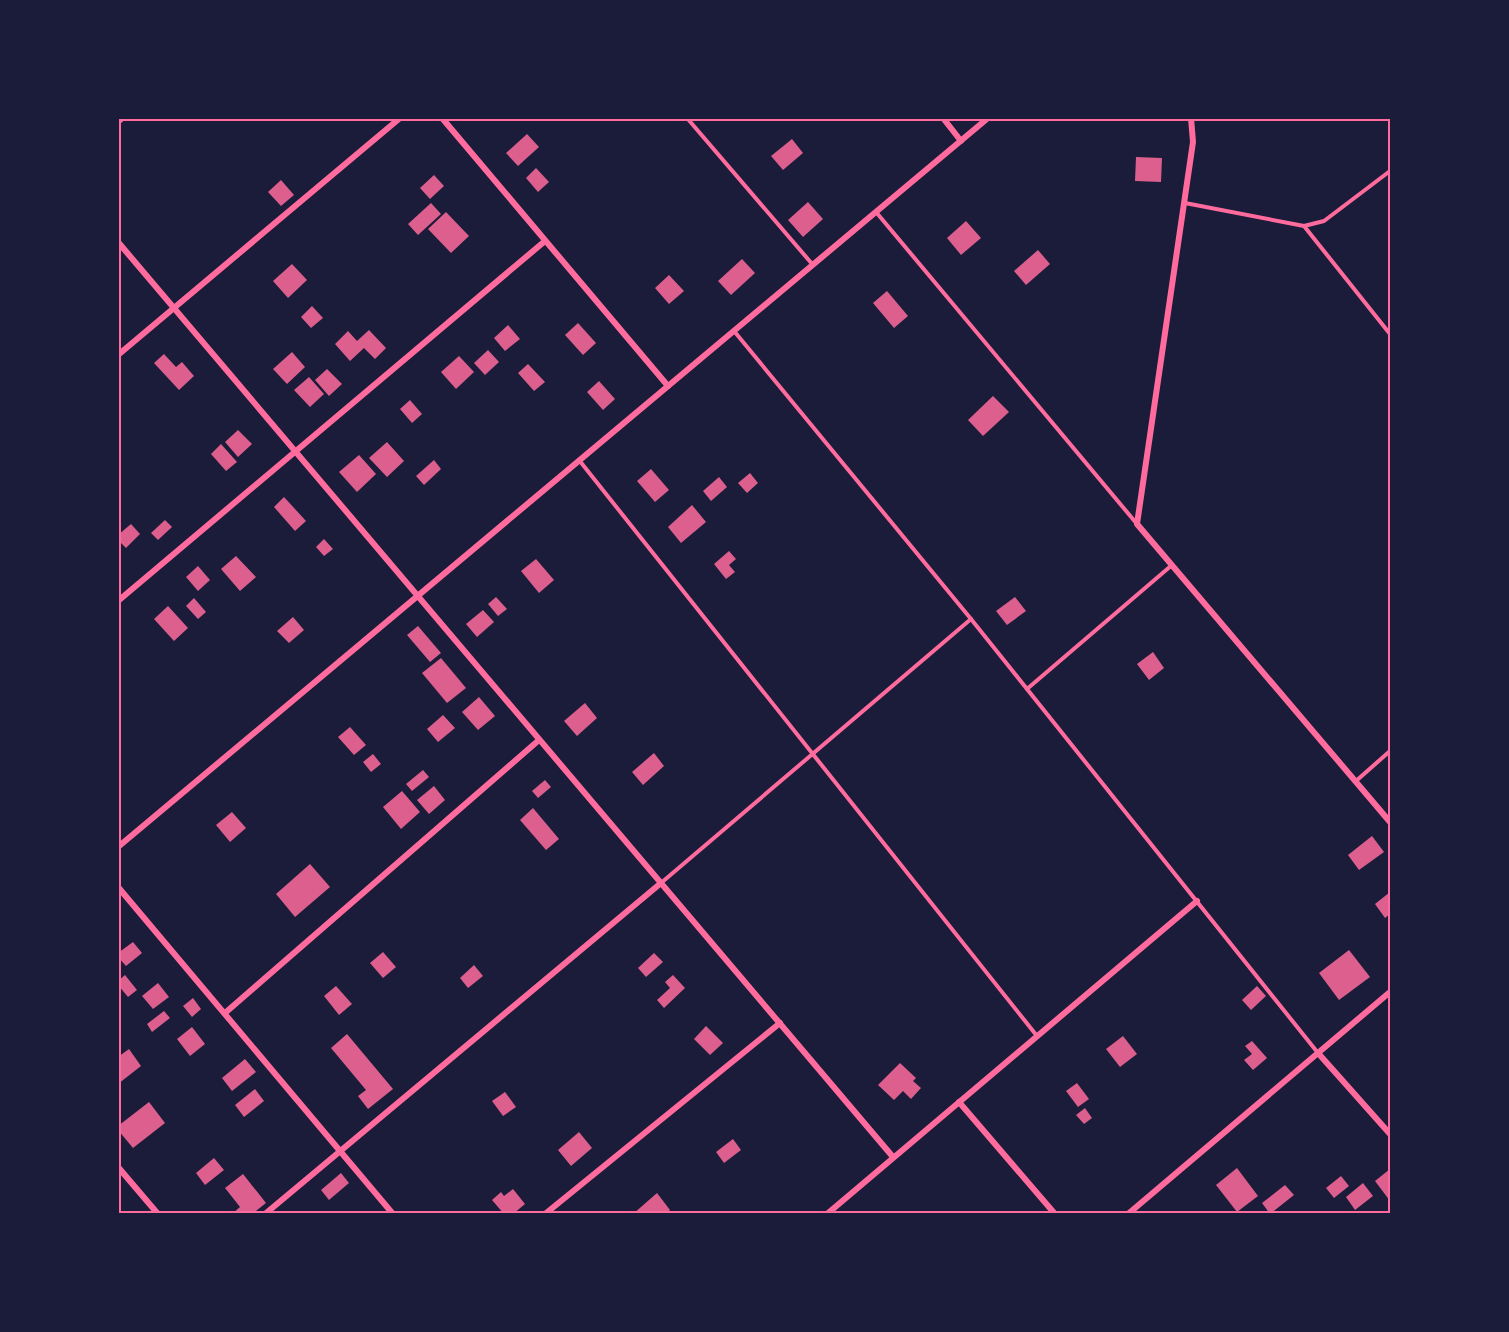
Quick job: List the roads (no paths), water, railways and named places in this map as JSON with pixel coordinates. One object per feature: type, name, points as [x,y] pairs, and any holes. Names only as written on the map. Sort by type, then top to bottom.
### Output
[{"type":"street","points":[[118,355],[400,118]]},
{"type":"street","points":[[442,118],[668,386]]},
{"type":"street","points":[[943,118],[961,141]]},
{"type":"street","points":[[118,847],[988,118]]},
{"type":"street","points":[[1191,118],[1193,142],[1137,524],[1390,822]]},
{"type":"street","points":[[118,601],[545,241]]},
{"type":"street","points":[[118,242],[893,1157]]},
{"type":"street","points":[[225,1013],[539,740]]},
{"type":"street","points":[[265,1214],[661,883]]},
{"type":"street","points":[[118,887],[393,1214]]},
{"type":"street","points":[[827,1214],[1197,901]]},
{"type":"street","points":[[1128,1214],[1390,992]]},
{"type":"street","points":[[545,1214],[780,1023]]},
{"type":"street","points":[[1318,1053],[1390,1134]]},
{"type":"street","points":[[959,1102],[1055,1214]]},
{"type":"street","points":[[118,1167],[158,1214]]},
{"type":"lane","points":[[118,123],[124,118]]},
{"type":"lane","points":[[687,118],[813,265]]},
{"type":"lane","points":[[1185,202],[1305,226],[1324,221],[1390,171]]},
{"type":"lane","points":[[876,212],[1137,524]]},
{"type":"lane","points":[[1305,226],[1390,334]]},
{"type":"lane","points":[[734,331],[971,619],[1318,1053]]},
{"type":"lane","points":[[579,460],[1037,1036]]},
{"type":"lane","points":[[1027,689],[1172,565]]},
{"type":"lane","points":[[661,883],[971,619]]},
{"type":"lane","points":[[1356,781],[1390,751]]}]
